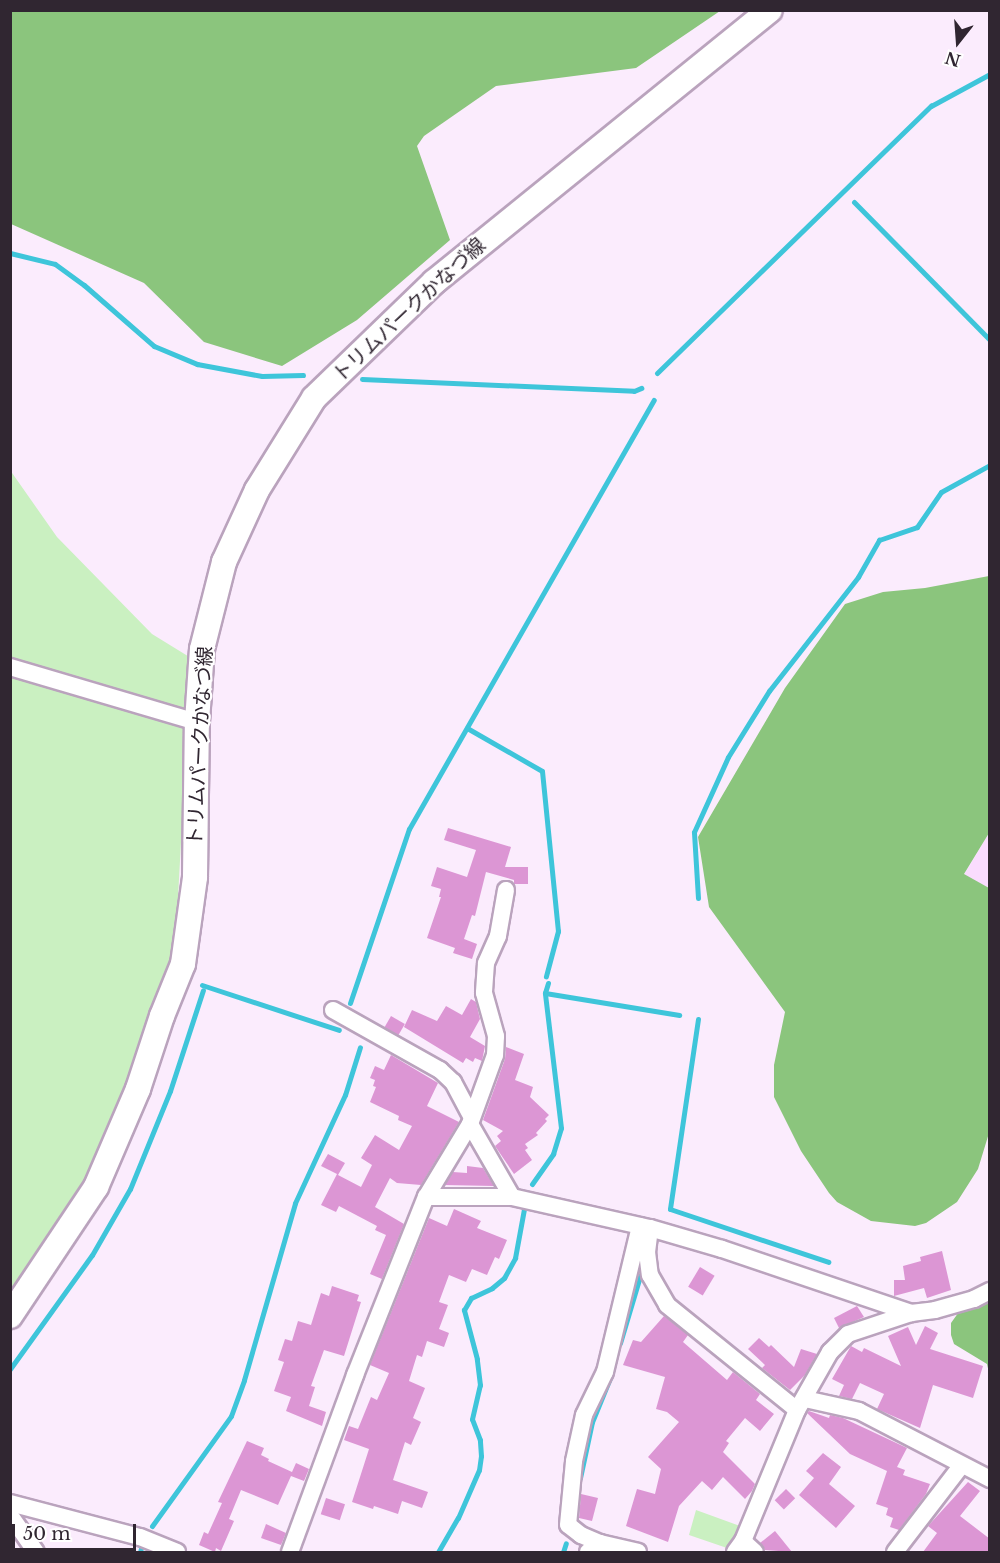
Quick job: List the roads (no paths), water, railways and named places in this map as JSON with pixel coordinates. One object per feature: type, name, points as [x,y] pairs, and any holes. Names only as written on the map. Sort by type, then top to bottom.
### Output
[{"type":"main road","name":"トリムパークかなづ線","points":[[10,1316],[96,1187],[138,1089],[162,1016],[183,964],[195,877],[202,649],[224,562],[257,490],[314,398],[434,282],[770,10]]},
{"type":"street","points":[[10,667],[198,722]]},
{"type":"street","points":[[290,1552],[355,1375],[426,1197],[470,1120],[495,1055],[496,1036],[484,993],[486,963],[498,936],[506,890]]},
{"type":"street","points":[[333,1010],[440,1070],[453,1082],[470,1120],[512,1197]]},
{"type":"street","points":[[426,1197],[512,1197],[645,1227],[722,1249],[911,1313]]},
{"type":"street","points":[[645,1227],[650,1275],[667,1305],[801,1405],[860,1411],[961,1466],[990,1479]]},
{"type":"street","points":[[638,1552],[594,1548],[568,1525],[574,1461],[584,1415],[605,1372],[645,1227]]},
{"type":"street","points":[[744,1549],[801,1405],[830,1352],[848,1334],[911,1313],[935,1310],[974,1299],[990,1291]]},
{"type":"street","points":[[895,1552],[961,1466]]},
{"type":"street","points":[[11,1507],[36,1552]]},
{"type":"street","points":[[11,1507],[140,1537],[177,1552]]},
{"type":"waterway","points":[[657,373],[931,106],[990,74]]},
{"type":"waterway","points":[[854,202],[990,340]]},
{"type":"waterway","points":[[10,253],[55,264],[84,285],[154,346],[197,364],[262,376],[303,375]]},
{"type":"waterway","points":[[362,379],[634,391],[641,388]]},
{"type":"waterway","points":[[350,1003],[409,829],[654,400]]},
{"type":"waterway","points":[[698,898],[694,832],[728,757],[769,691],[858,577],[879,540],[917,527],[941,492],[990,465]]},
{"type":"waterway","points":[[467,728],[542,771],[558,931],[546,976]]},
{"type":"waterway","points":[[548,983],[545,993],[679,1015]]},
{"type":"waterway","points":[[202,985],[339,1030]]},
{"type":"waterway","points":[[10,1369],[92,1255],[130,1189],[170,1091],[203,990]]},
{"type":"waterway","points":[[532,1184],[553,1154],[561,1128],[545,993]]},
{"type":"waterway","points":[[698,1019],[670,1209],[828,1262]]},
{"type":"waterway","points":[[152,1526],[231,1416],[244,1380],[295,1203],[345,1095],[360,1047]]},
{"type":"waterway","points":[[438,1552],[458,1518],[479,1470],[481,1456],[480,1440],[472,1419],[480,1385],[477,1359],[464,1310],[471,1298],[492,1288],[504,1278],[515,1258],[524,1209]]},
{"type":"waterway","points":[[620,1343],[640,1276]]},
{"type":"waterway","points":[[580,1478],[592,1422],[610,1378]]},
{"type":"waterway","points":[[563,1552],[566,1543]]},
{"type":"waterway","points":[[140,1552],[142,1544]]}]
